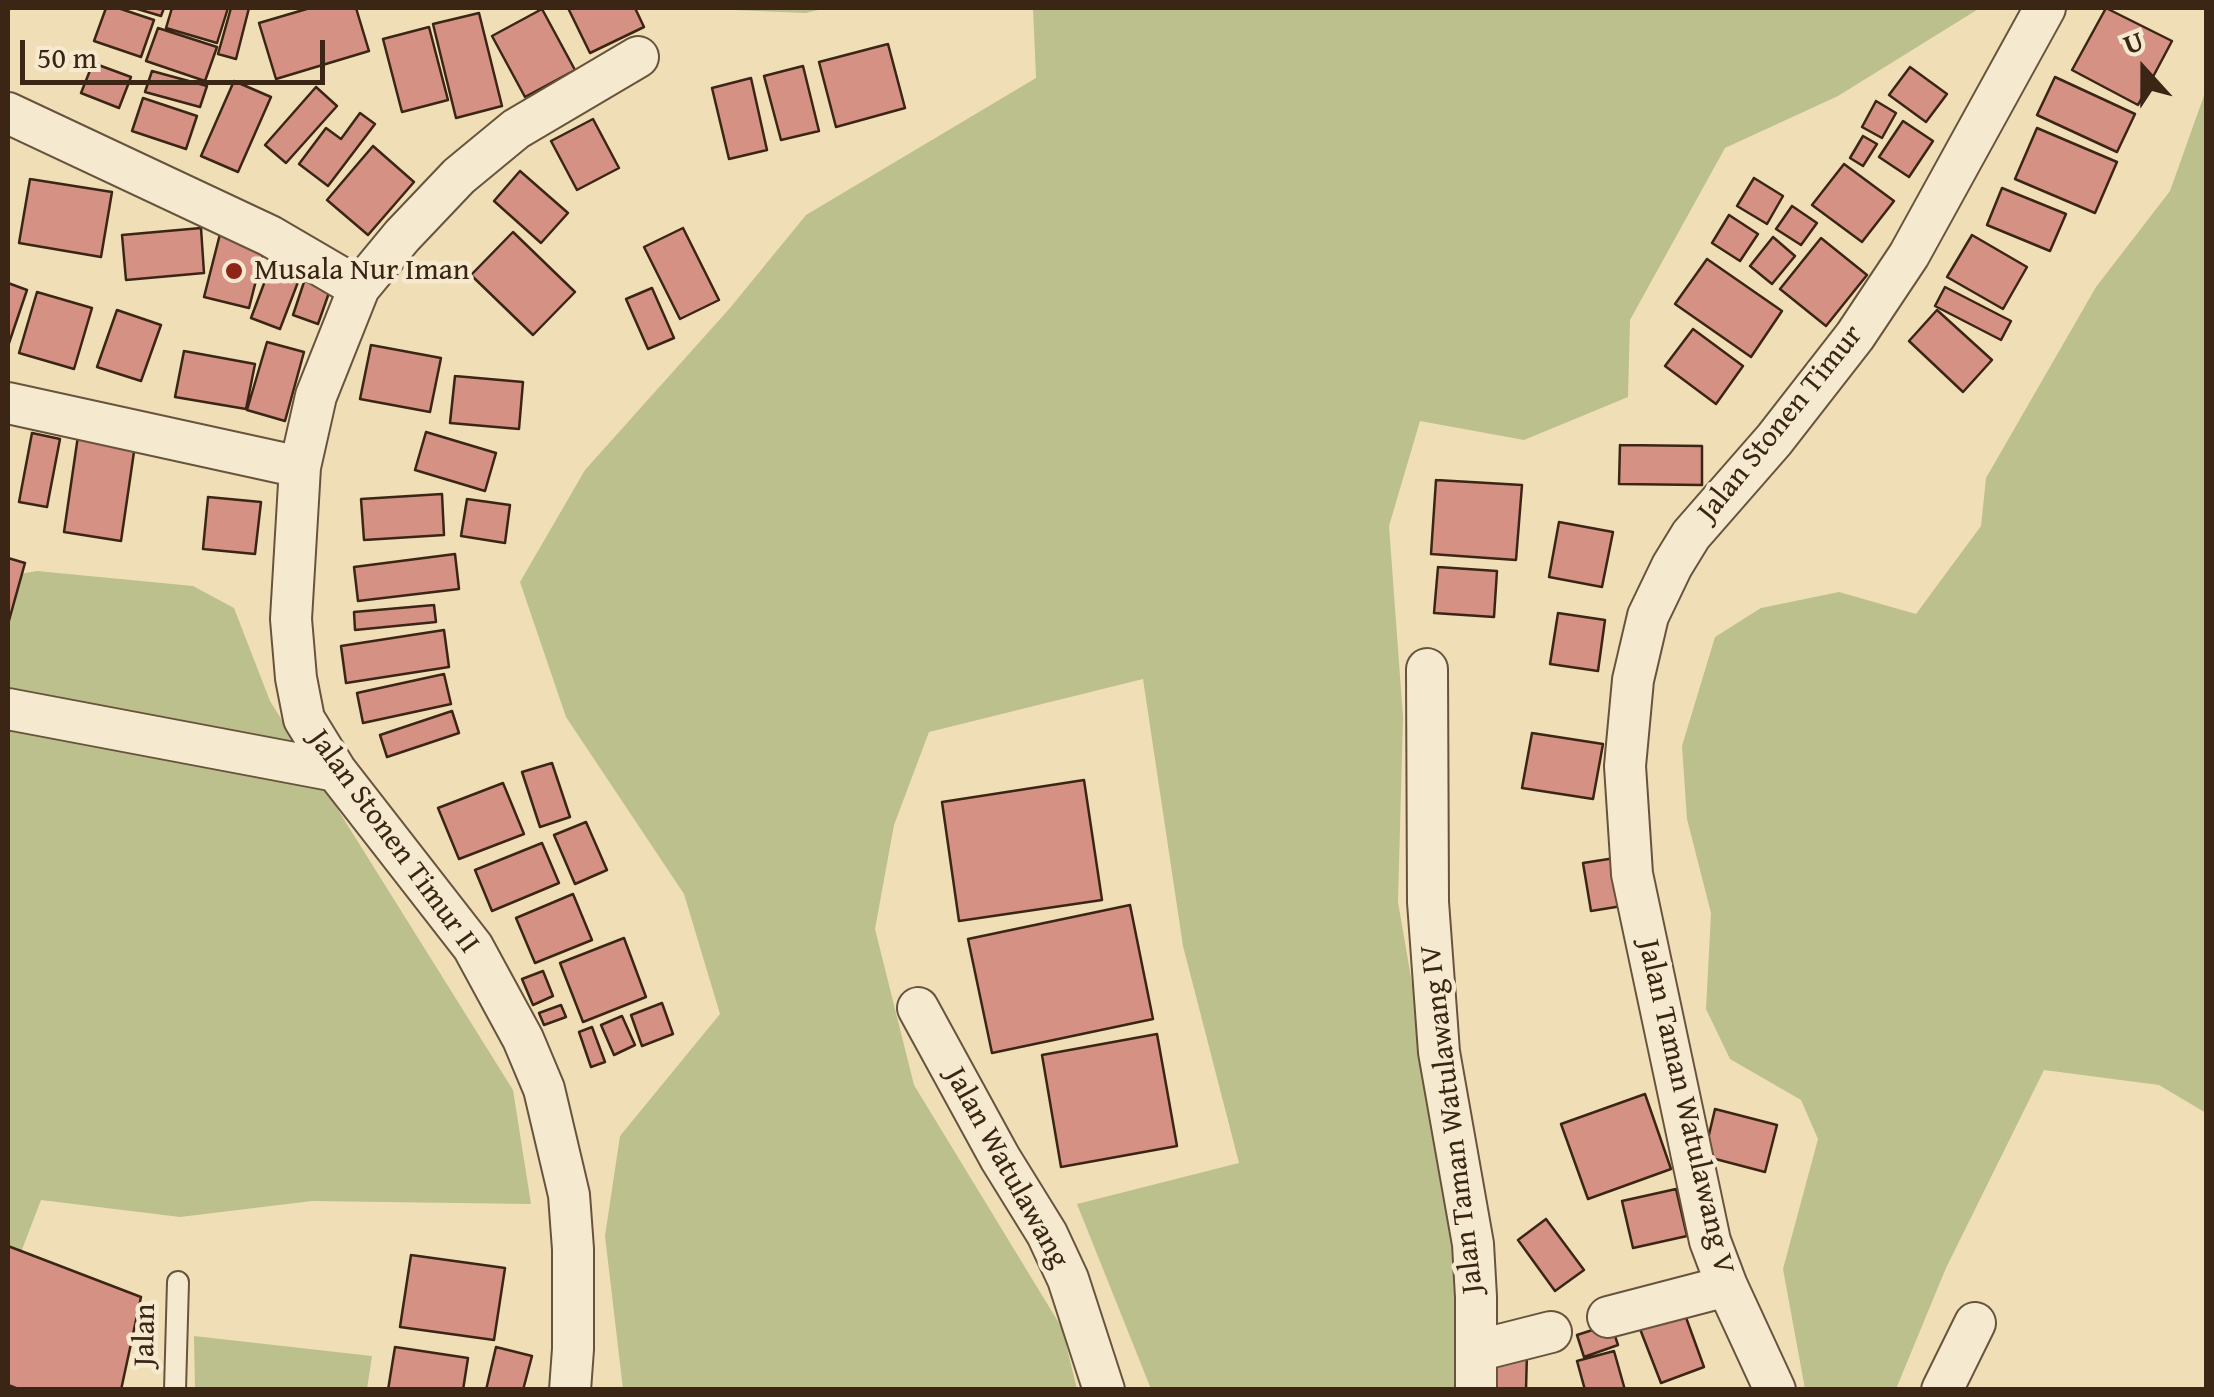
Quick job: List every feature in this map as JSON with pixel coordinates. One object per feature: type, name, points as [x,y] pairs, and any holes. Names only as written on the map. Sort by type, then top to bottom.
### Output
[{"type":"street","name":"Jalan Stonen Timur","points":[[1632,874],[1625,766],[1634,680],[1648,616],[1656,599],[1691,535],[1774,440],[1855,336],[1909,255],[2044,8]]},
{"type":"street","name":"Jalan Stonen Timur II","points":[[570,1390],[573,1248],[569,1195],[544,1089],[523,1039],[473,948],[336,771],[304,719],[291,619],[300,467],[316,396],[359,288],[458,176],[516,129],[638,57]]},
{"type":"street","points":[[8,114],[270,236],[359,288]]},
{"type":"street","points":[[8,403],[300,467]]},
{"type":"street","name":"Jalan Taman Watulawang IV","points":[[1427,669],[1428,902],[1438,1052],[1473,1244],[1476,1370]]},
{"type":"street","points":[[8,709],[336,771]]},
{"type":"street","name":"Jalan Taman Watulawang V","points":[[1632,874],[1710,1241],[1774,1390]]},
{"type":"street","name":"Jalan Watulawang","points":[[918,1008],[990,1141],[1047,1234],[1068,1279],[1104,1390]]},
{"type":"street","points":[[1608,1317],[1727,1286]]},
{"type":"street","points":[[1942,1390],[1975,1323]]},
{"type":"street","points":[[1476,1370],[1551,1332]]},
{"type":"lane","name":"Jalan","points":[[175,1390],[178,1282]]},
{"type":"green space","points":[[684,8],[826,8],[806,13]]},
{"type":"green space","points":[[1033,8],[1980,8],[1838,96],[1725,148],[1630,320],[1628,397],[1524,440],[1420,421],[1389,526],[1403,717],[1398,902],[1466,1297],[1470,1389],[1151,1389],[1077,1204],[1239,1163],[1183,946],[1143,679],[929,732],[894,825],[875,929],[914,1085],[1062,1328],[1077,1389],[623,1389],[605,1236],[620,1136],[720,1014],[684,894],[566,717],[520,582],[585,470],[730,308],[806,215],[1036,78]]},
{"type":"green space","points":[[2206,90],[2206,1113],[2159,1085],[2044,1070],[1946,1268],[1896,1389],[1805,1389],[1783,1269],[1818,1139],[1801,1100],[1730,1059],[1706,1009],[1711,913],[1687,819],[1682,746],[1715,637],[1761,608],[1839,592],[1916,614],[1981,526],[1986,478],[2096,287],[2170,191]]},
{"type":"green space","points":[[37,571],[193,586],[234,608],[270,701],[513,1090],[531,1204],[312,1201],[180,1217],[41,1200],[8,1286],[8,576]]},
{"type":"green space","points":[[194,1336],[372,1356],[367,1389],[195,1389]]},
{"type":"building","points":[[106,8],[154,20],[141,57],[94,41]]},
{"type":"building","points":[[134,8],[164,8],[161,16]]},
{"type":"building","points":[[172,8],[228,8],[217,43],[166,28]]},
{"type":"building","points":[[231,8],[249,8],[236,59],[218,54]]},
{"type":"building","points":[[310,8],[356,8],[369,51],[276,79],[259,23]]},
{"type":"building","points":[[568,8],[635,8],[644,27],[590,53]]},
{"type":"building","points":[[2106,8],[2172,41],[2138,105],[2072,70]]},
{"type":"building","points":[[542,9],[575,70],[525,97],[492,36]]},
{"type":"building","points":[[479,13],[502,106],[456,118],[433,24]]},
{"type":"building","points":[[429,27],[448,100],[402,112],[383,39]]},
{"type":"building","points":[[158,28],[217,47],[205,81],[146,61]]},
{"type":"building","points":[[888,44],[905,108],[836,127],[819,62]]},
{"type":"building","points":[[93,63],[131,77],[119,108],[81,93]]},
{"type":"building","points":[[803,66],[819,131],[781,140],[764,76]]},
{"type":"building","points":[[1910,67],[1947,94],[1926,122],[1889,95]]},
{"type":"building","points":[[152,71],[207,86],[200,107],[145,92]]},
{"type":"building","points":[[2055,77],[2135,114],[2117,152],[2037,115]]},
{"type":"building","points":[[751,78],[767,150],[729,159],[712,88]]},
{"type":"building","points":[[234,81],[271,97],[238,172],[201,156]]},
{"type":"building","points":[[316,87],[337,106],[286,163],[265,145]]},
{"type":"building","points":[[143,98],[197,116],[186,149],[132,131]]},
{"type":"building","points":[[1876,101],[1896,113],[1882,138],[1862,127]]},
{"type":"building","points":[[360,113],[375,124],[328,186],[299,164],[326,128],[341,139]]},
{"type":"building","points":[[593,119],[619,168],[577,190],[551,141]]},
{"type":"building","points":[[1903,121],[1933,141],[1909,177],[1879,157]]},
{"type":"building","points":[[2037,128],[2117,162],[2095,213],[2015,179]]},
{"type":"building","points":[[1863,136],[1877,144],[1863,166],[1850,158]]},
{"type":"building","points":[[373,146],[414,182],[368,235],[327,200]]},
{"type":"building","points":[[1844,164],[1894,201],[1862,242],[1812,205]]},
{"type":"building","points":[[520,171],[568,213],[541,243],[494,201]]},
{"type":"building","points":[[1754,178],[1783,196],[1767,224],[1737,206]]},
{"type":"building","points":[[30,179],[112,192],[101,257],[19,243]]},
{"type":"building","points":[[2002,188],[2066,214],[2050,251],[1987,225]]},
{"type":"building","points":[[1792,206],[1817,223],[1801,245],[1776,229]]},
{"type":"building","points":[[1729,215],[1758,234],[1740,261],[1712,243]]},
{"type":"building","points":[[201,228],[204,273],[126,280],[122,235]]},
{"type":"building","points":[[683,228],[719,300],[680,319],[644,247]]},
{"type":"building","points":[[513,232],[575,292],[533,335],[471,275]]},
{"type":"building","name":"Musala Nur Iman","points":[[220,234],[265,245],[249,308],[204,297]]},
{"type":"building","points":[[1972,235],[2027,267],[2003,309],[1947,277]]},
{"type":"building","points":[[1773,237],[1795,256],[1772,284],[1750,266]]},
{"type":"building","points":[[1821,238],[1867,275],[1826,326],[1780,289]]},
{"type":"building","points":[[274,257],[303,269],[280,329],[251,318]]},
{"type":"building","points":[[1707,259],[1782,311],[1751,357],[1675,304]]},
{"type":"building","points":[[305,279],[331,287],[318,324],[293,315]]},
{"type":"building","points":[[8,283],[27,290],[8,346]]},
{"type":"building","points":[[1945,287],[2011,321],[2001,340],[1935,306]]},
{"type":"building","points":[[652,288],[674,338],[648,349],[626,299]]},
{"type":"building","points":[[37,292],[92,308],[74,369],[19,353]]},
{"type":"building","points":[[117,310],[161,325],[141,381],[97,367]]},
{"type":"building","points":[[1937,310],[1992,360],[1963,392],[1909,341]]},
{"type":"building","points":[[1693,329],[1743,366],[1716,404],[1665,366]]},
{"type":"building","points":[[267,342],[304,352],[285,421],[247,410]]},
{"type":"building","points":[[371,345],[441,358],[430,412],[360,399]]},
{"type":"building","points":[[184,351],[255,364],[246,409],[175,397]]},
{"type":"building","points":[[455,376],[523,382],[519,429],[450,423]]},
{"type":"building","points":[[426,432],[496,453],[485,491],[415,470]]},
{"type":"building","points":[[32,433],[60,439],[47,507],[19,502]]},
{"type":"building","points":[[78,436],[135,445],[121,541],[64,532]]},
{"type":"building","points":[[1620,445],[1702,446],[1702,485],[1619,484]]},
{"type":"building","points":[[1436,480],[1522,485],[1516,560],[1431,554]]},
{"type":"building","points":[[442,494],[444,535],[364,540],[361,499]]},
{"type":"building","points":[[208,497],[261,502],[255,554],[203,549]]},
{"type":"building","points":[[467,499],[510,505],[505,543],[461,536]]},
{"type":"building","points":[[1559,522],[1613,532],[1602,587],[1549,577]]},
{"type":"building","points":[[455,554],[459,589],[358,601],[354,567]]},
{"type":"building","points":[[8,558],[25,563],[8,624]]},
{"type":"building","points":[[1438,567],[1497,571],[1494,617],[1434,613]]},
{"type":"building","points":[[434,605],[436,622],[355,630],[354,612]]},
{"type":"building","points":[[1558,613],[1605,620],[1598,671],[1550,664]]},
{"type":"building","points":[[444,630],[449,667],[346,683],[341,646]]},
{"type":"building","points":[[444,674],[451,704],[363,723],[357,693]]},
{"type":"building","points":[[452,711],[459,733],[387,757],[380,735]]},
{"type":"building","points":[[1532,733],[1603,744],[1593,799],[1522,788]]},
{"type":"building","points":[[552,763],[570,817],[540,827],[522,772]]},
{"type":"building","points":[[1084,780],[1102,900],[959,921],[942,802]]},
{"type":"building","points":[[503,783],[524,834],[459,859],[438,808]]},
{"type":"building","points":[[586,822],[607,870],[575,884],[554,835]]},
{"type":"building","points":[[542,843],[559,883],[492,911],[475,870]]},
{"type":"building","points":[[1615,858],[1622,906],[1591,911],[1583,863]]},
{"type":"building","points":[[573,894],[592,940],[535,963],[516,918]]},
{"type":"building","points":[[1130,905],[1153,1019],[992,1053],[968,939]]},
{"type":"building","points":[[624,938],[646,997],[583,1022],[560,963]]},
{"type":"building","points":[[543,971],[553,996],[533,1005],[522,979]]},
{"type":"building","points":[[662,1003],[673,1034],[642,1046],[631,1015]]},
{"type":"building","points":[[561,1005],[566,1017],[544,1025],[539,1013]]},
{"type":"building","points":[[622,1016],[635,1045],[614,1055],[601,1025]]},
{"type":"building","points":[[592,1027],[605,1062],[591,1067],[579,1032]]},
{"type":"building","points":[[1157,1034],[1177,1146],[1061,1167],[1042,1055]]},
{"type":"building","points":[[1645,1094],[1671,1169],[1588,1199],[1561,1124]]},
{"type":"building","points":[[1715,1109],[1777,1125],[1765,1172],[1704,1156]]},
{"type":"building","points":[[1676,1189],[1687,1236],[1633,1248],[1622,1201]]},
{"type":"building","points":[[1546,1219],[1584,1270],[1555,1291],[1518,1240]]},
{"type":"building","points":[[8,1246],[141,1297],[121,1390],[21,1390],[8,1385]]},
{"type":"building","points":[[411,1255],[505,1268],[494,1340],[400,1327]]},
{"type":"building","points":[[1684,1312],[1704,1367],[1661,1383],[1640,1329]]},
{"type":"building","points":[[1611,1324],[1618,1345],[1584,1357],[1577,1335]]},
{"type":"building","points":[[395,1347],[468,1358],[463,1390],[388,1390]]},
{"type":"building","points":[[496,1347],[532,1356],[523,1390],[486,1390]]},
{"type":"building","points":[[1614,1351],[1625,1390],[1585,1390],[1577,1361]]},
{"type":"building","points":[[1493,1352],[1527,1352],[1526,1390],[1492,1390]]},
{"type":"place","name":"Musala Nur Iman","points":[[234,271]]}]
